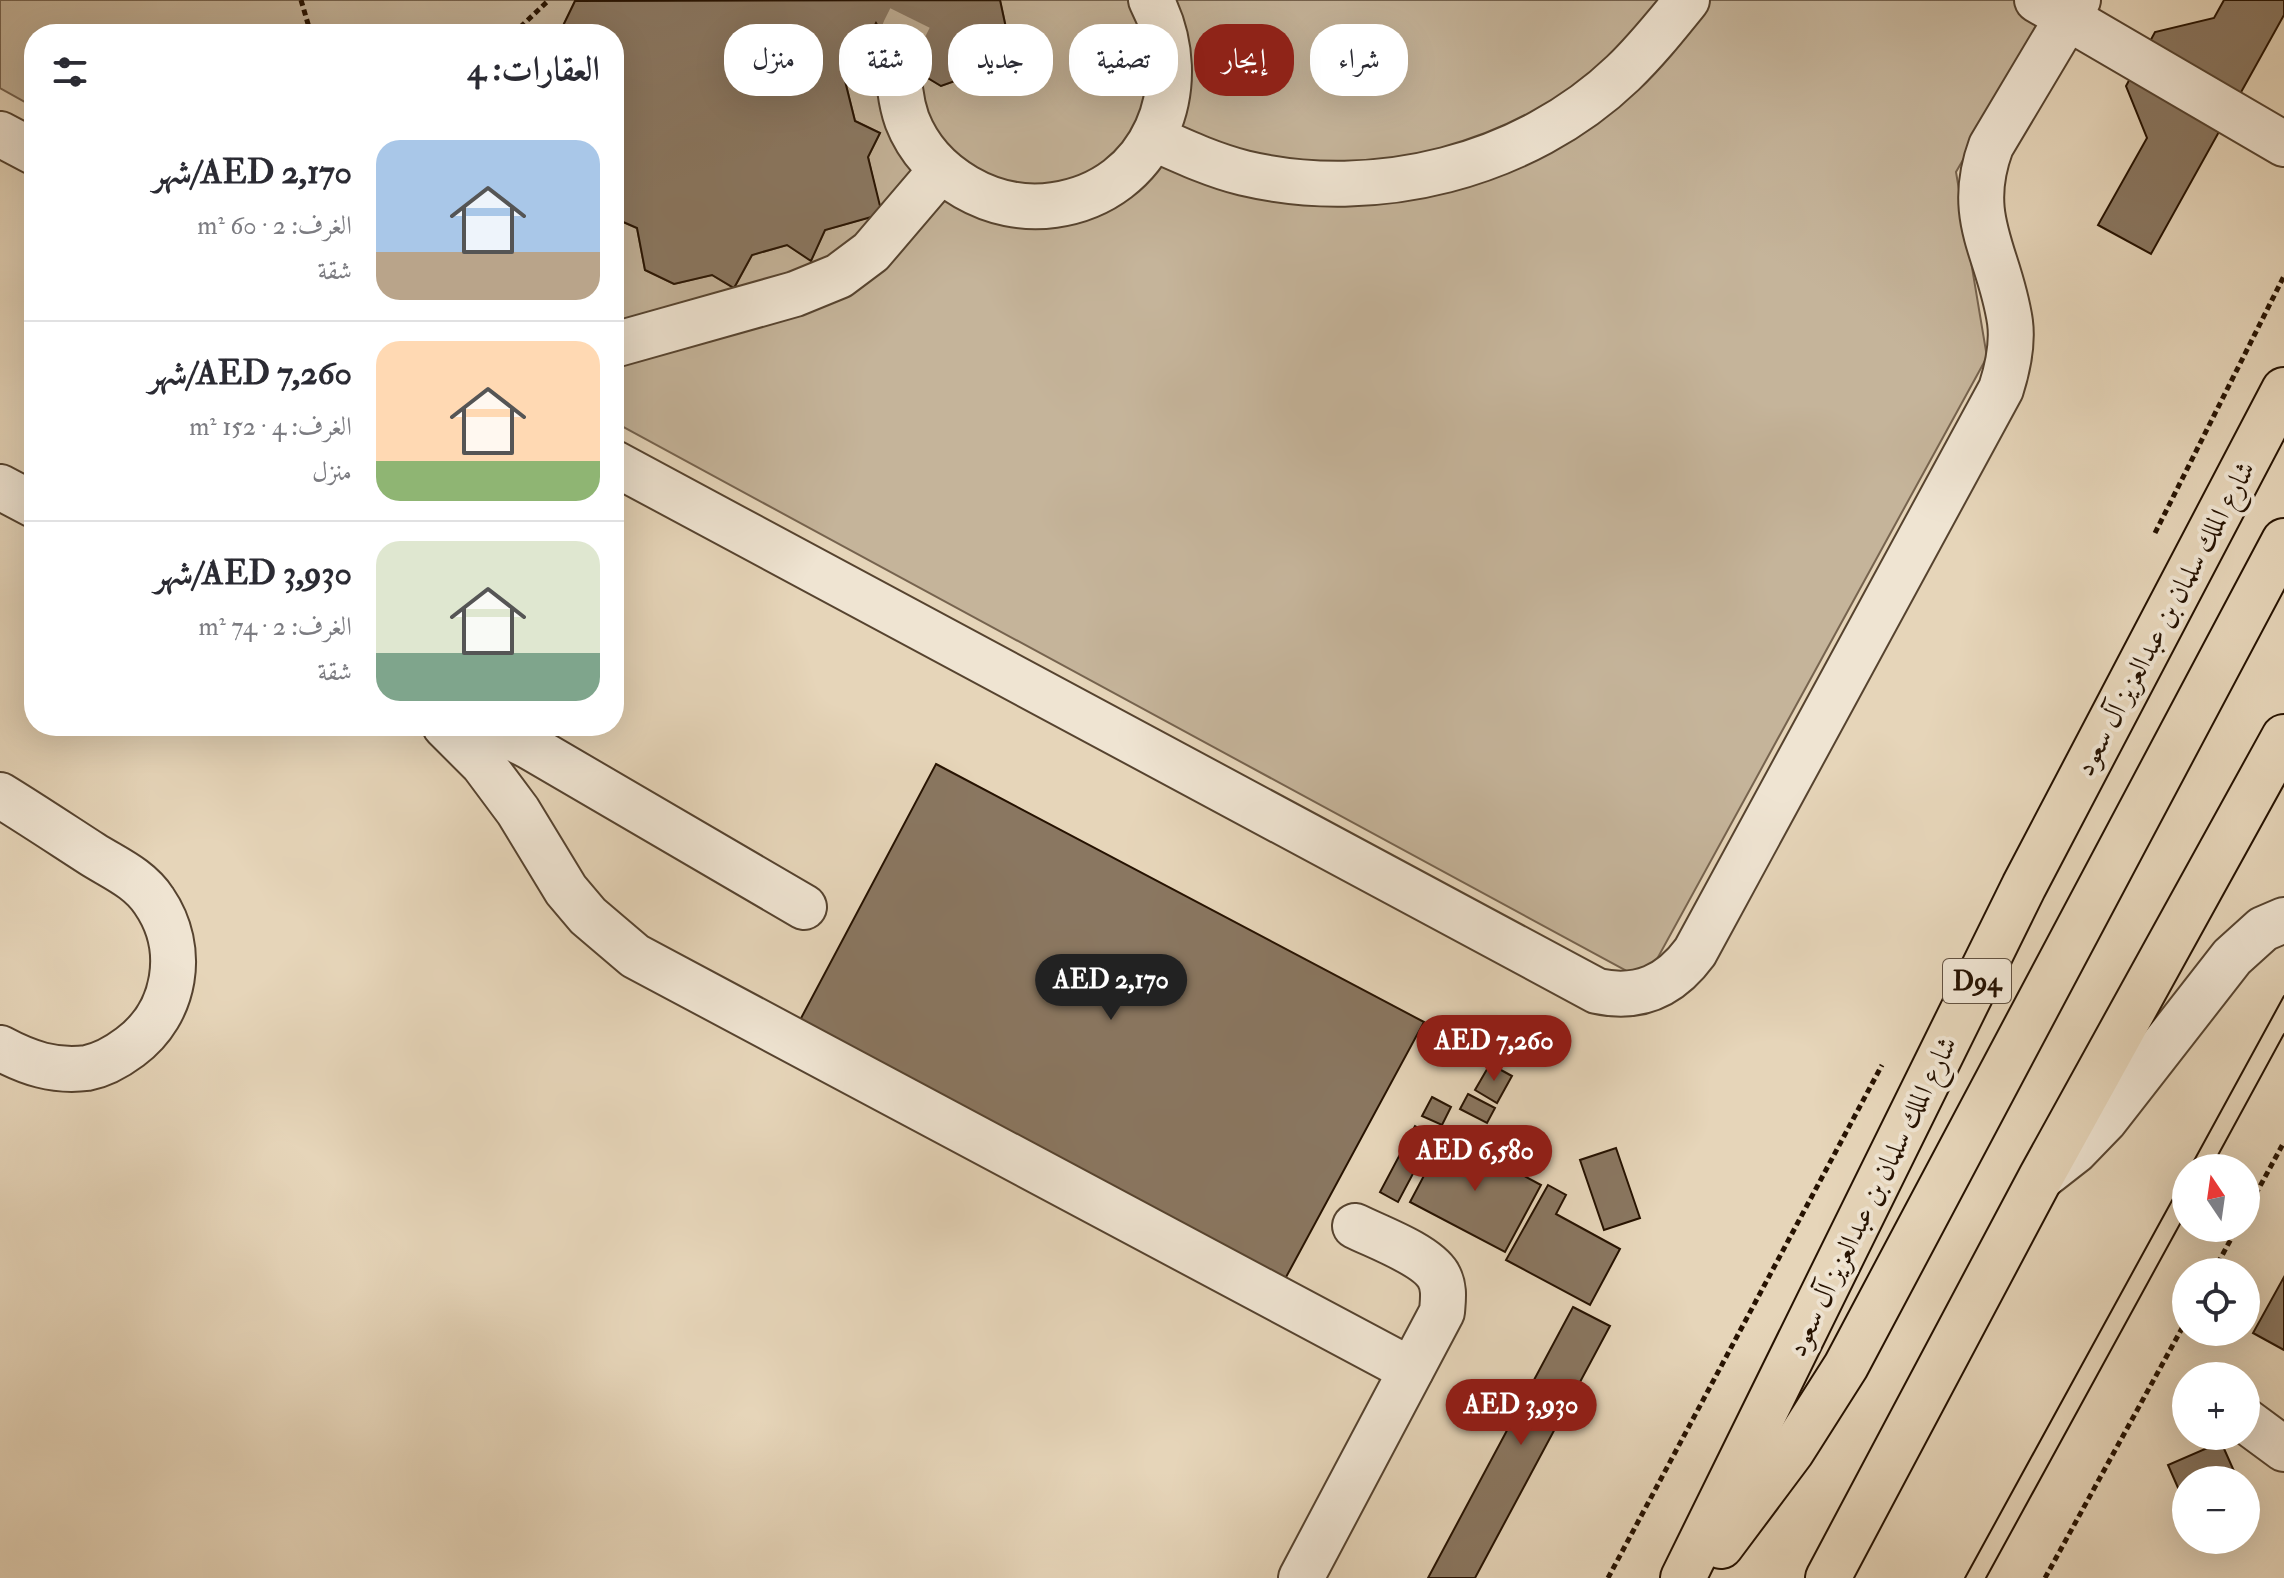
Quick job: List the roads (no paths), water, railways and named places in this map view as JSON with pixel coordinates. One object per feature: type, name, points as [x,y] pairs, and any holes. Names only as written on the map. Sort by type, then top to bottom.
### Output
[{"type":"main road","name":"شارع الملك سلمان بن عبدالعزيز آل سعود","points":[[1683,1578],[2024,886],[2284,390]]},
{"type":"main road","points":[[1694,1578],[1792,1451],[1846,1366],[2284,541]]},
{"type":"main road","points":[[1828,1578],[2041,1177],[2284,737]]},
{"type":"street","points":[[901,96],[907,120],[921,147],[941,170],[966,188],[994,200],[1024,206],[1054,205],[1084,197],[1111,182],[1135,163],[1153,138],[1165,110],[1171,80],[1169,50],[1162,20],[1151,0]]},
{"type":"street","points":[[1153,138],[1197,158],[1244,173],[1292,181],[1340,184],[1390,182],[1438,173],[1484,158],[1534,136],[1579,109],[1621,75],[1658,37],[1687,0]]},
{"type":"street","points":[[624,468],[1597,991],[1632,994],[1651,990],[1669,980],[1695,952],[2001,389],[2008,366],[2010,324],[1981,210],[1983,166],[2061,6],[2284,144]]},
{"type":"street","points":[[0,134],[24,147]]},
{"type":"street","points":[[624,342],[795,294],[839,276],[871,252],[941,170]]},
{"type":"street","points":[[0,487],[24,500]]},
{"type":"street","points":[[455,736],[483,764],[518,811],[566,890],[588,916],[635,956],[1411,1370]]},
{"type":"street","points":[[509,736],[804,907]]},
{"type":"street","points":[[0,795],[133,878],[154,900],[168,927],[173,956],[172,986],[160,1014],[142,1038],[118,1056],[90,1067],[59,1069],[29,1063],[0,1048]]},
{"type":"street","points":[[2041,1177],[2075,1151],[2105,1120],[2232,957],[2263,929],[2284,920]]},
{"type":"street","points":[[1301,1578],[1442,1312],[1444,1290],[1438,1275],[1426,1262],[1355,1226]]},
{"type":"street","points":[[2260,1431],[2284,1449]]},
{"type":"tunnel","points":[[907,24],[919,0]]},
{"type":"tram line","points":[[2198,1154],[2284,996]]},
{"type":"tram line","points":[[2219,1154],[2284,1034]]},
{"type":"tram line","points":[[1965,1578],[2172,1201]]},
{"type":"tram line","points":[[1986,1578],[2172,1239]]}]
